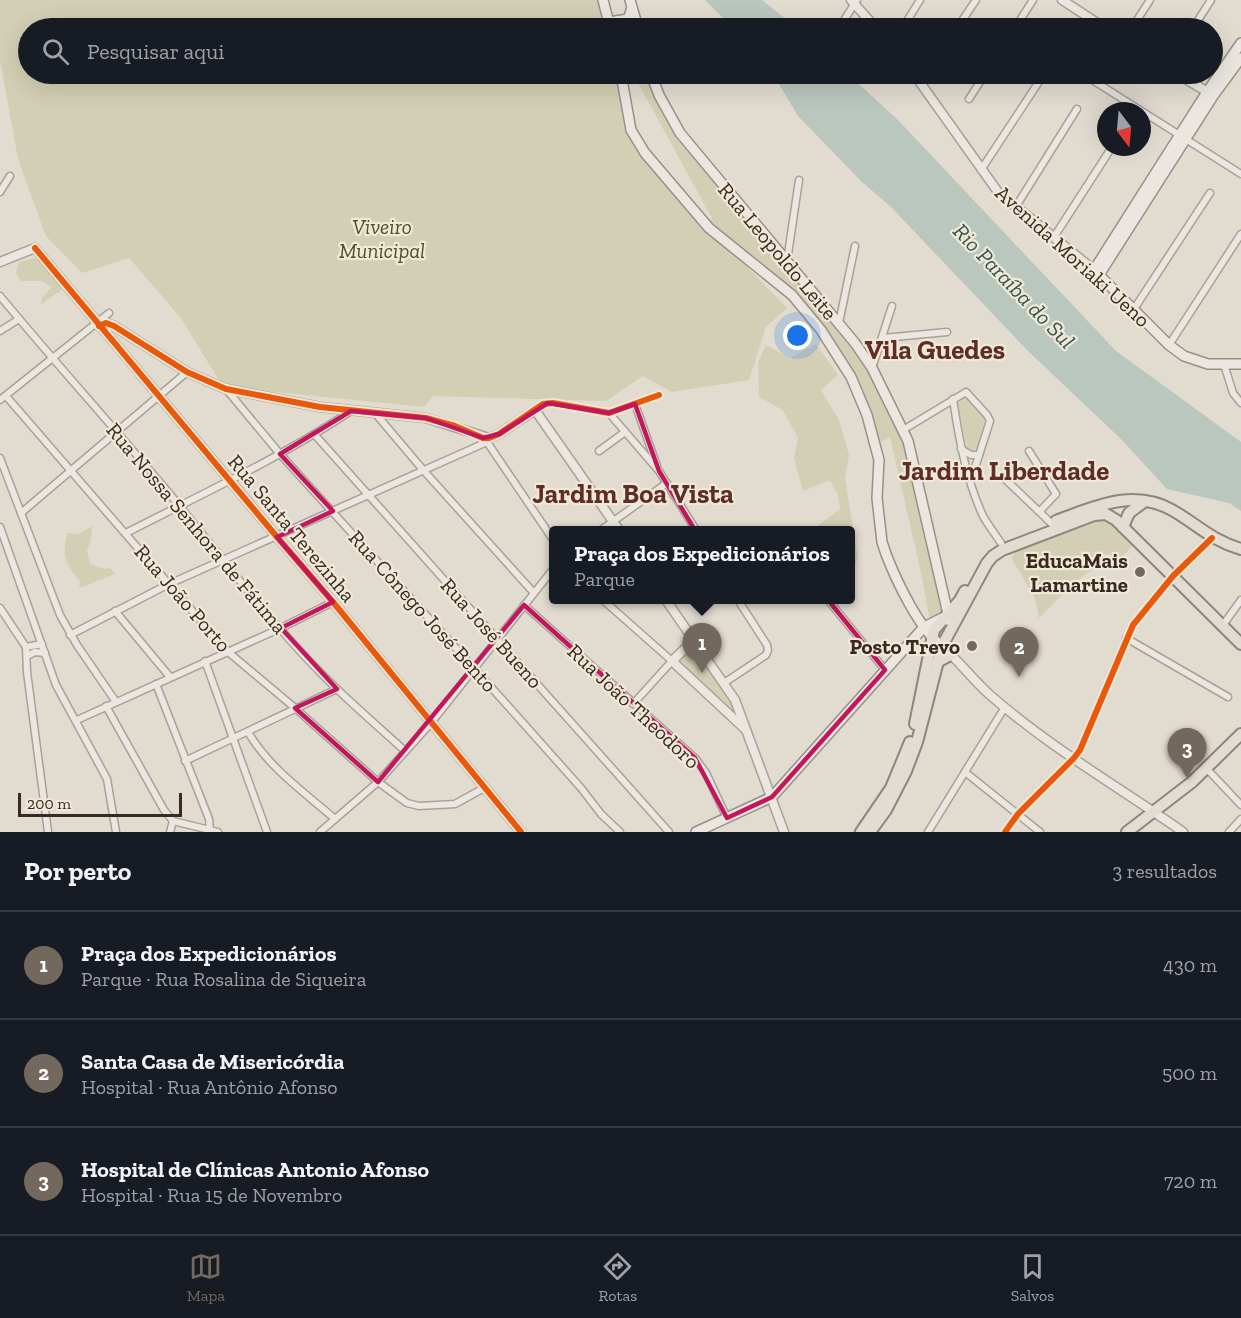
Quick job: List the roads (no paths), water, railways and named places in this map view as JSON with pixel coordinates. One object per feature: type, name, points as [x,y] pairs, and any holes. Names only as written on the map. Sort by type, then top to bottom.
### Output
[{"type":"main road","points":[[603,0],[609,18]]},
{"type":"main road","points":[[1223,73],[1241,43]]},
{"type":"main road","points":[[1223,79],[1241,58]]},
{"type":"main road","points":[[623,84],[631,130],[645,153],[676,192],[718,237],[792,295],[821,330],[851,377],[867,415],[879,459],[877,498],[882,542],[890,564],[924,627],[932,639],[942,646]]},
{"type":"main road","name":"Rua Leopoldo Leite","points":[[655,84],[680,133],[839,323],[872,368],[903,430],[911,453],[949,632]]},
{"type":"main road","points":[[1096,272],[1216,84]]},
{"type":"main road","points":[[1210,94],[1219,84]]},
{"type":"main road","name":"Avenida Moriaki Ueno","points":[[1096,272],[1169,345],[1192,360],[1208,364],[1241,364]]},
{"type":"main road","points":[[861,832],[891,788],[906,753],[934,630],[960,600],[986,554],[1001,543],[1112,501],[1145,501],[1173,511],[1212,538],[1241,549]]},
{"type":"main road","points":[[1123,527],[1129,513],[1145,501]]},
{"type":"main road","points":[[870,832],[897,792],[912,757],[937,662],[949,632],[993,556],[1015,544],[1094,514],[1107,514],[1123,527],[1241,644]]},
{"type":"main road","points":[[696,832],[772,797],[924,627],[946,615]]},
{"type":"main road","points":[[937,662],[952,654]]},
{"type":"main road","points":[[1127,832],[1207,769],[1241,734]]},
{"type":"street","points":[[909,18],[920,0]]},
{"type":"street","points":[[964,18],[976,0]]},
{"type":"street","points":[[1021,18],[1033,0]]},
{"type":"street","points":[[1062,0],[1090,18]]},
{"type":"street","points":[[1138,18],[1150,0]]},
{"type":"street","points":[[1199,18],[1211,0]]},
{"type":"street","points":[[845,18],[854,1],[868,18]]},
{"type":"street","name":"Avenida Moriaki Ueno","points":[[921,84],[998,192],[1096,272]]},
{"type":"street","points":[[969,99],[979,84]]},
{"type":"street","points":[[981,170],[1037,84]]},
{"type":"street","points":[[1099,84],[1241,174]]},
{"type":"street","points":[[1194,84],[1210,94]]},
{"type":"street","points":[[1015,208],[1077,109]]},
{"type":"street","points":[[1054,237],[1106,156]]},
{"type":"street","points":[[0,192],[10,176]]},
{"type":"street","points":[[787,261],[799,180]]},
{"type":"street","points":[[1134,309],[1210,193]]},
{"type":"street","points":[[1169,345],[1241,234]]},
{"type":"street","name":"Rua Santa Terezinha","points":[[0,262],[38,246],[98,324],[333,602],[521,832]]},
{"type":"street","points":[[839,323],[855,246]]},
{"type":"street","name":"Rua Nossa Senhora de Fátima","points":[[0,296],[281,628],[337,689],[405,751]]},
{"type":"street","points":[[872,368],[892,306]]},
{"type":"street","points":[[3,398],[109,313]]},
{"type":"street","points":[[0,331],[19,319]]},
{"type":"street","points":[[98,324],[106,323],[114,326],[187,372],[226,389],[278,400],[351,411],[426,418],[455,426],[488,440],[549,533]]},
{"type":"street","points":[[883,338],[947,332]]},
{"type":"street","points":[[1224,364],[1233,393],[1241,403]]},
{"type":"street","points":[[21,513],[187,372]]},
{"type":"street","name":"Rua Cônego José Bento","points":[[226,389],[280,454],[474,668],[581,788],[601,814],[620,832]]},
{"type":"street","points":[[903,430],[966,392],[987,415],[990,422],[971,480]]},
{"type":"street","points":[[70,635],[169,584],[424,471],[488,440],[543,404],[553,403],[609,413],[659,395]]},
{"type":"street","name":"Rua João Porto","points":[[3,398],[71,470],[226,651],[296,708],[378,782],[399,798],[419,806],[455,804],[484,788]]},
{"type":"street","points":[[953,399],[961,448],[971,480],[984,517],[1001,543]]},
{"type":"street","points":[[635,404],[659,471]]},
{"type":"street","points":[[535,410],[616,526]]},
{"type":"street","points":[[126,533],[280,454],[315,435],[351,411]]},
{"type":"street","points":[[375,412],[424,471],[534,593]]},
{"type":"street","points":[[609,413],[659,471],[693,526]]},
{"type":"street","points":[[599,451],[625,432]]},
{"type":"street","name":"Rua José Bueno","points":[[315,435],[669,832]]},
{"type":"street","points":[[961,448],[971,455],[979,455]]},
{"type":"street","points":[[1029,451],[1056,494],[1040,511]]},
{"type":"street","points":[[0,458],[60,615],[70,635],[116,702]]},
{"type":"street","points":[[1004,478],[1051,523]]},
{"type":"street","points":[[608,526],[667,483]]},
{"type":"street","points":[[0,528],[56,686],[108,779],[116,832]]},
{"type":"street","points":[[1005,832],[1018,814],[1074,758],[1085,740],[1126,638],[1138,618],[1173,576],[1212,538]]},
{"type":"street","points":[[320,832],[378,782],[431,723],[549,574]]},
{"type":"street","points":[[1223,625],[1241,600]]},
{"type":"street","points":[[77,720],[281,628],[333,602]]},
{"type":"street","points":[[608,604],[748,731]]},
{"type":"street","points":[[669,604],[735,700],[784,832]]},
{"type":"street","points":[[724,683],[766,655],[768,650],[741,604]]},
{"type":"street","points":[[831,604],[885,670]]},
{"type":"street","name":"Rua João Theodoro","points":[[524,605],[701,765],[727,818]]},
{"type":"street","points":[[0,608],[26,647],[27,672],[48,832]]},
{"type":"street","points":[[115,612],[170,677]]},
{"type":"street","points":[[1126,638],[1228,698]]},
{"type":"street","points":[[633,704],[694,640]]},
{"type":"street","points":[[26,647],[42,644]]},
{"type":"street","points":[[942,646],[1005,707],[1074,758],[1183,832]]},
{"type":"street","points":[[27,656],[35,652],[45,652]]},
{"type":"street","points":[[205,661],[267,832]]},
{"type":"street","points":[[156,684],[209,819],[210,831]]},
{"type":"street","points":[[185,761],[337,689]]},
{"type":"street","points":[[106,706],[164,810],[173,821],[218,832]]},
{"type":"street","points":[[928,832],[1005,707]]},
{"type":"street","points":[[248,732],[270,762],[335,819]]},
{"type":"street","points":[[1207,769],[1241,805]]},
{"type":"street","points":[[965,772],[1040,832]]},
{"type":"street","points":[[1229,832],[1241,819]]},
{"type":"street","points":[[170,832],[173,821]]},
{"type":"water","points":[[705,0],[762,0],[784,18],[723,18]]},
{"type":"water","name":"Rio Paraíba do Sul","points":[[779,84],[859,84],[898,120],[1116,351],[1241,442],[1241,511],[1229,503],[1167,489],[1121,439],[1028,351],[891,207],[862,182],[798,116]]},
{"type":"place","name":"EducaMais Lamartine","points":[[1140,572]]},
{"type":"place","name":"Posto Trevo","points":[[972,646]]},
{"type":"place","name":"Praça dos Expedicionários","points":[[702,673]]},
{"type":"place","name":"Santa Casa de Misericórdia","points":[[1019,677]]},
{"type":"place","name":"Hospital de Clínicas Antonio Afonso","points":[[1187,778]]},
{"type":"district","name":"Vila Guedes","points":[[935,350]]},
{"type":"district","name":"Jardim Liberdade","points":[[1004,471]]},
{"type":"district","name":"Jardim Boa Vista","points":[[633,494]]},
{"type":"park label","name":"Viveiro Municipal","points":[[382,238]]}]
